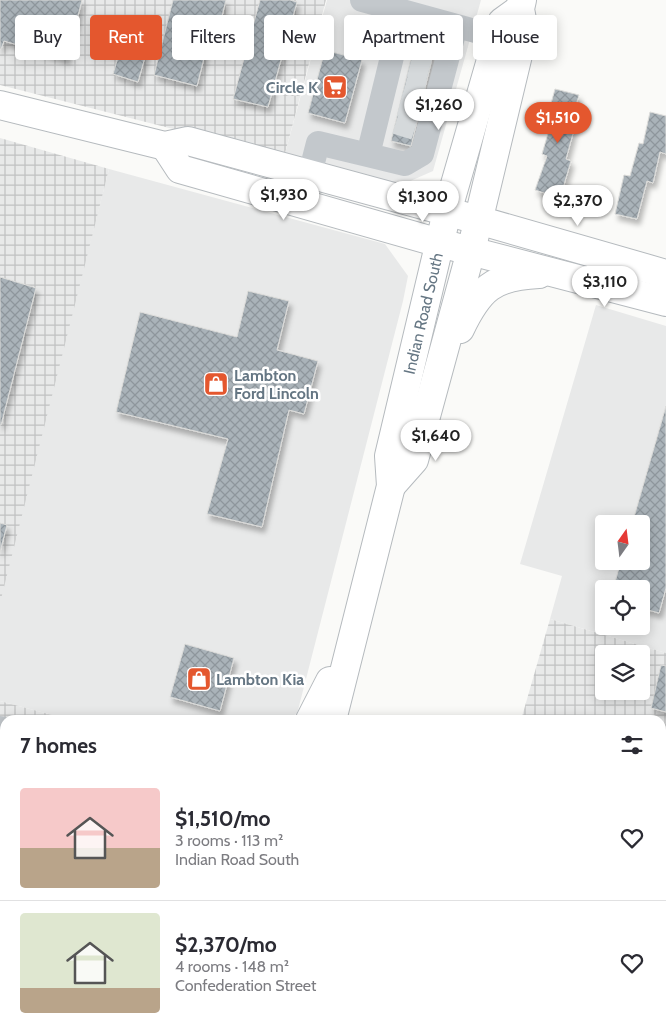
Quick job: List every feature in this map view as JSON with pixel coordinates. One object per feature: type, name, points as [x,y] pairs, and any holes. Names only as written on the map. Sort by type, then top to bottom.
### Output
[{"type":"main road","name":"Indian Road South","points":[[508,15],[517,3]]},
{"type":"main road","name":"Indian Road South","points":[[391,486],[414,460],[471,251],[524,30],[517,3]]},
{"type":"main road","name":"Indian Road South","points":[[333,715],[391,486],[389,456],[447,212],[491,60]]},
{"type":"main road","points":[[389,196],[420,194],[430,190],[441,181],[449,166],[488,69]]},
{"type":"main road","points":[[0,104],[165,146],[188,141],[478,220],[666,274]]},
{"type":"main road","points":[[165,146],[180,169],[440,243],[666,302]]},
{"type":"main road","points":[[428,410],[458,334],[476,298],[494,283],[504,279],[524,274],[556,273]]},
{"type":"main road","points":[[313,715],[355,630]]},
{"type":"street","points":[[362,0],[414,15]]},
{"type":"street","points":[[310,174],[318,143],[405,164],[422,154],[411,97],[403,12]]},
{"type":"street","points":[[368,155],[411,97],[434,60]]},
{"type":"shaded area","points":[[0,0],[326,0],[322,15],[264,15],[264,60],[310,60],[284,157],[0,85]]},
{"type":"shaded area","points":[[327,0],[481,0],[477,15],[473,15],[473,28],[433,171],[399,186],[284,157],[311,60],[334,60],[334,15],[323,15]]},
{"type":"shaded area","points":[[0,138],[109,169],[0,603]]},
{"type":"shaded area","points":[[109,169],[385,244],[408,276],[297,714],[52,715],[0,701],[0,594]]},
{"type":"shaded area","points":[[596,305],[666,326],[666,653],[650,648],[650,645],[639,645],[605,635],[650,635],[650,580],[595,580],[595,632],[550,619],[562,576],[520,564]]},
{"type":"shaded area","points":[[550,619],[595,632],[595,635],[605,635],[639,645],[595,645],[595,700],[650,700],[650,648],[666,653],[666,715],[522,715]]},
{"type":"shaded area","points":[[0,701],[52,715],[0,715]]},
{"type":"building","points":[[0,0],[82,0],[78,15],[15,15],[15,44],[4,41],[0,49]]},
{"type":"building","points":[[173,0],[226,0],[222,15],[172,15],[172,60],[204,60],[197,86],[154,75],[158,60],[162,60],[162,43]]},
{"type":"building","points":[[260,0],[290,0],[297,2],[293,15],[264,15],[264,60],[281,60],[268,107],[233,99],[244,60],[254,60],[254,22]]},
{"type":"building","name":"Circle K","points":[[334,52],[344,55],[344,60],[362,60],[345,123],[308,113],[322,60],[334,60]]},
{"type":"building","points":[[117,60],[144,60],[138,82],[113,74]]},
{"type":"building","points":[[411,60],[432,60],[411,146],[391,141]]},
{"type":"building","points":[[555,89],[579,95],[570,125],[575,126],[566,159],[571,161],[560,198],[535,190],[547,156],[542,154],[551,123],[546,122]]},
{"type":"building","points":[[650,112],[666,116],[666,154],[660,152],[653,183],[647,181],[637,219],[615,214],[624,175],[630,176],[639,143],[643,144]]},
{"type":"building","points":[[0,277],[36,288],[1,425],[0,425]]},
{"type":"building","points":[[248,291],[289,301],[277,350],[318,361],[304,414],[289,410],[262,527],[207,514],[228,439],[116,412],[140,312],[237,337]]},
{"type":"building","points":[[666,406],[666,588],[659,613],[650,610],[650,580],[616,580],[618,570],[650,570],[650,515],[635,515]]},
{"type":"building","points":[[0,523],[7,525],[0,552]]},
{"type":"building","points":[[185,644],[234,658],[220,711],[170,697]]},
{"type":"building","points":[[661,665],[666,666],[666,712],[651,708]]},
{"type":"tunnel","points":[[410,65],[429,70]]},
{"type":"tunnel","points":[[405,86],[424,91]]},
{"type":"tunnel","points":[[400,104],[419,109]]},
{"type":"tunnel","points":[[396,122],[415,128]]},
{"type":"place","name":"Circle K","points":[[335,87]]},
{"type":"place","name":"Lambton Ford Lincoln","points":[[216,384]]},
{"type":"place","name":"Lambton Kia","points":[[199,679]]}]
